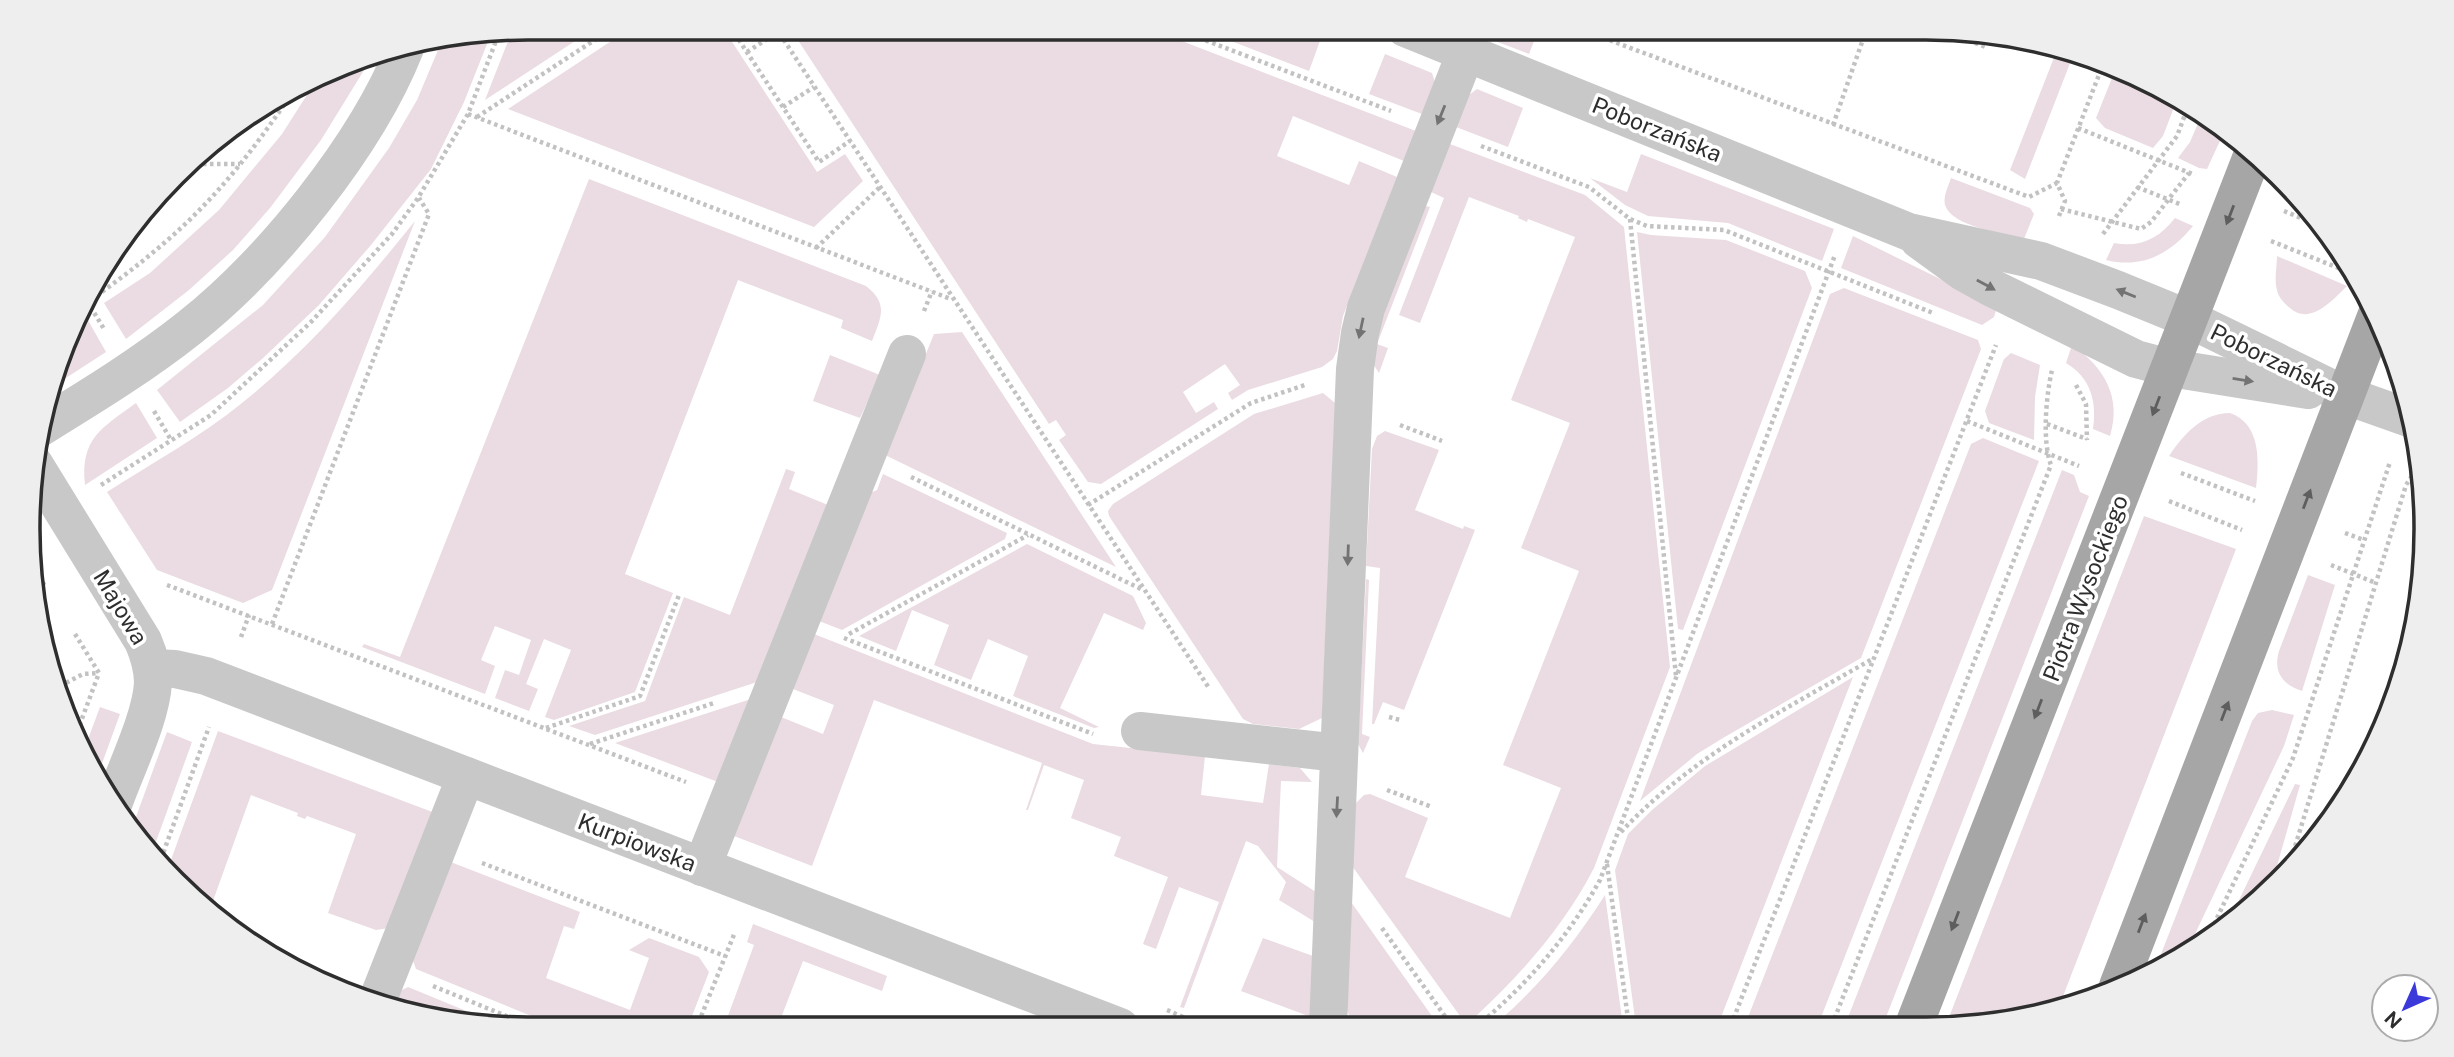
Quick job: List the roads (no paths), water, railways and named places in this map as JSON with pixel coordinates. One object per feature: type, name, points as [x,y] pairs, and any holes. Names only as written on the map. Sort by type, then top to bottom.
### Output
[{"type":"main road","name":"Piotra Wysockiego","points":[[1917,1017],[2249,163]]},
{"type":"main road","points":[[2122,975],[2371,330]]},
{"type":"street","name":"Poborzańska","points":[[1436,40],[1909,232],[2041,261],[2189,319],[2347,396]]},
{"type":"street","points":[[1328,1017],[1356,369],[1360,333],[1366,308],[1466,52]]},
{"type":"street","points":[[53,420],[131,372],[190,327],[244,279],[302,213],[340,163],[370,118],[402,57]]},
{"type":"street","name":"Poborzańska","points":[[1909,232],[1963,272],[2136,359],[2171,368],[2347,396]]},
{"type":"street","points":[[702,867],[907,354]]},
{"type":"street","points":[[2347,396],[2400,415]]},
{"type":"street","name":"Majowa","points":[[43,478],[143,641],[152,668],[153,684],[146,715],[118,792]]},
{"type":"street","name":"Kurpiowska","points":[[152,668],[176,669],[206,676],[1094,1017]]},
{"type":"street","points":[[1140,731],[1339,752]]},
{"type":"street","points":[[380,993],[466,776]]}]
